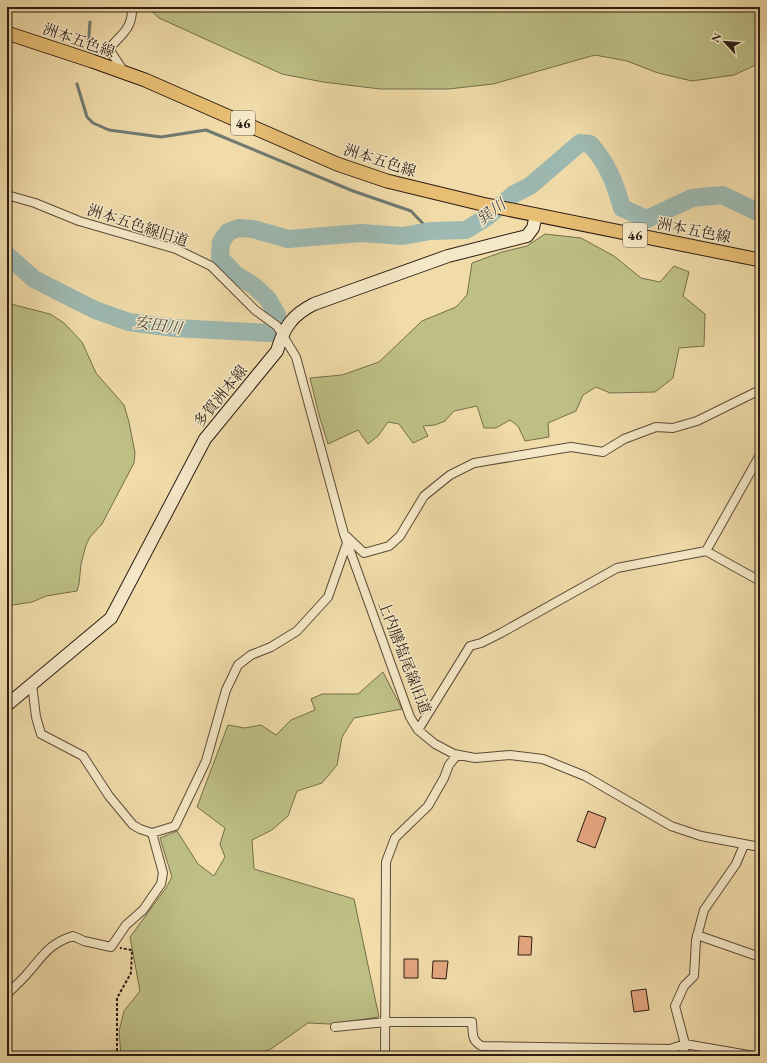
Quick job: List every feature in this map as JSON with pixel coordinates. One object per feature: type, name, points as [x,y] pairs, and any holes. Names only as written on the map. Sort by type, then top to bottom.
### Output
[{"type":"main road","name":"洲本五色線","points":[[7,33],[125,73],[337,164],[387,181],[536,216],[760,260]]},
{"type":"main road","name":"多賀洲本線","points":[[7,705],[111,618],[205,439],[277,351],[279,331],[300,311],[314,304],[448,256],[527,236],[533,228],[536,216]]},
{"type":"street","points":[[125,73],[109,49],[126,32],[132,18],[132,7]]},
{"type":"street","name":"洲本五色線旧道","points":[[7,194],[79,220],[176,249],[204,262],[211,266],[279,331]]},
{"type":"street","name":"上内膳塩尾線旧道","points":[[279,331],[296,356],[344,534],[410,717],[418,730],[436,744],[457,755],[475,758],[510,755],[532,756],[547,760],[585,776],[671,826],[701,836],[760,847]]},
{"type":"street","points":[[344,534],[364,553],[389,546],[400,536],[424,496],[450,475],[474,462],[571,447],[603,452],[624,439],[656,427],[673,428],[697,421],[760,390]]},
{"type":"street","points":[[706,551],[760,455]]},
{"type":"street","points":[[32,684],[36,717],[41,734],[83,756],[109,796],[133,825],[152,833],[175,826],[206,761],[226,690],[238,665],[251,655],[271,647],[297,632],[328,597],[347,543]]},
{"type":"street","points":[[418,730],[470,646],[481,643],[500,633],[617,568],[706,551],[760,581]]},
{"type":"street","points":[[385,1056],[386,862],[395,838],[428,806],[444,778],[449,765],[457,755]]},
{"type":"street","points":[[7,994],[28,973],[46,950],[62,940],[73,936],[84,941],[110,947],[126,924],[144,910],[161,884],[164,873],[152,833]]},
{"type":"street","points":[[683,1056],[685,1044],[675,1006],[684,986],[694,976],[697,935],[704,910],[736,864],[744,845]]},
{"type":"street","points":[[697,935],[760,957]]},
{"type":"street","points":[[335,1027],[386,1022],[472,1022],[473,1039],[476,1043],[482,1046],[670,1049],[685,1044],[754,1056]]},
{"type":"path","points":[[110,947],[132,950],[131,973],[117,998],[117,1056]]},
{"type":"green space","points":[[147,7],[760,7],[760,63],[734,75],[692,81],[658,73],[627,61],[595,55],[493,84],[448,89],[380,89],[323,82],[282,74],[159,18]]},
{"type":"green space","points":[[545,234],[581,238],[614,256],[641,278],[660,282],[674,266],[689,272],[683,296],[705,314],[704,346],[679,348],[673,378],[655,392],[610,393],[596,387],[583,395],[576,411],[548,423],[549,437],[525,441],[518,426],[510,420],[496,428],[484,428],[477,406],[454,411],[445,421],[435,425],[423,426],[428,436],[413,443],[399,424],[388,422],[378,436],[368,444],[358,430],[328,444],[310,378],[342,375],[379,362],[422,321],[456,307],[467,295],[472,263],[502,252],[527,246]]},
{"type":"green space","points":[[7,303],[50,314],[64,323],[82,342],[96,373],[124,405],[135,453],[134,463],[102,524],[90,537],[86,545],[81,564],[77,591],[46,596],[32,602],[7,606]]},
{"type":"green space","points":[[383,672],[402,709],[354,718],[342,737],[337,765],[322,783],[297,791],[288,816],[272,830],[252,840],[254,869],[354,899],[379,1017],[330,1024],[308,1023],[271,1049],[258,1053],[235,1056],[121,1056],[119,1031],[124,1011],[140,991],[130,937],[166,888],[172,877],[160,838],[177,831],[198,864],[214,876],[225,857],[220,844],[225,828],[197,807],[228,725],[245,728],[261,725],[276,735],[291,720],[315,710],[311,699],[322,694],[358,694]]},
{"type":"building","points":[[588,811],[606,818],[595,848],[577,841]]},
{"type":"building","points":[[519,936],[532,937],[531,955],[518,955]]},
{"type":"building","points":[[404,959],[418,959],[418,978],[404,978]]},
{"type":"building","points":[[433,961],[448,961],[446,979],[432,978]]},
{"type":"building","points":[[646,989],[649,1010],[634,1012],[631,991]]},
{"type":"waterway","points":[[88,47],[90,22]]},
{"type":"waterway","points":[[77,84],[87,117],[93,123],[109,130],[161,137],[206,130],[353,191],[411,211],[430,231]]},
{"type":"waterway","name":"巽川","points":[[7,255],[34,279],[95,310],[129,322],[174,328],[269,333],[277,315],[268,299],[254,286],[235,274],[220,258],[221,242],[228,232],[239,228],[253,229],[288,239],[361,233],[403,236],[430,231],[466,230],[487,217],[514,194],[530,186],[580,143],[590,144],[602,159],[614,182],[622,208],[647,219],[692,198],[722,195],[760,213]]},
{"type":"water label","name":"安田川","points":[[158,325]]}]
